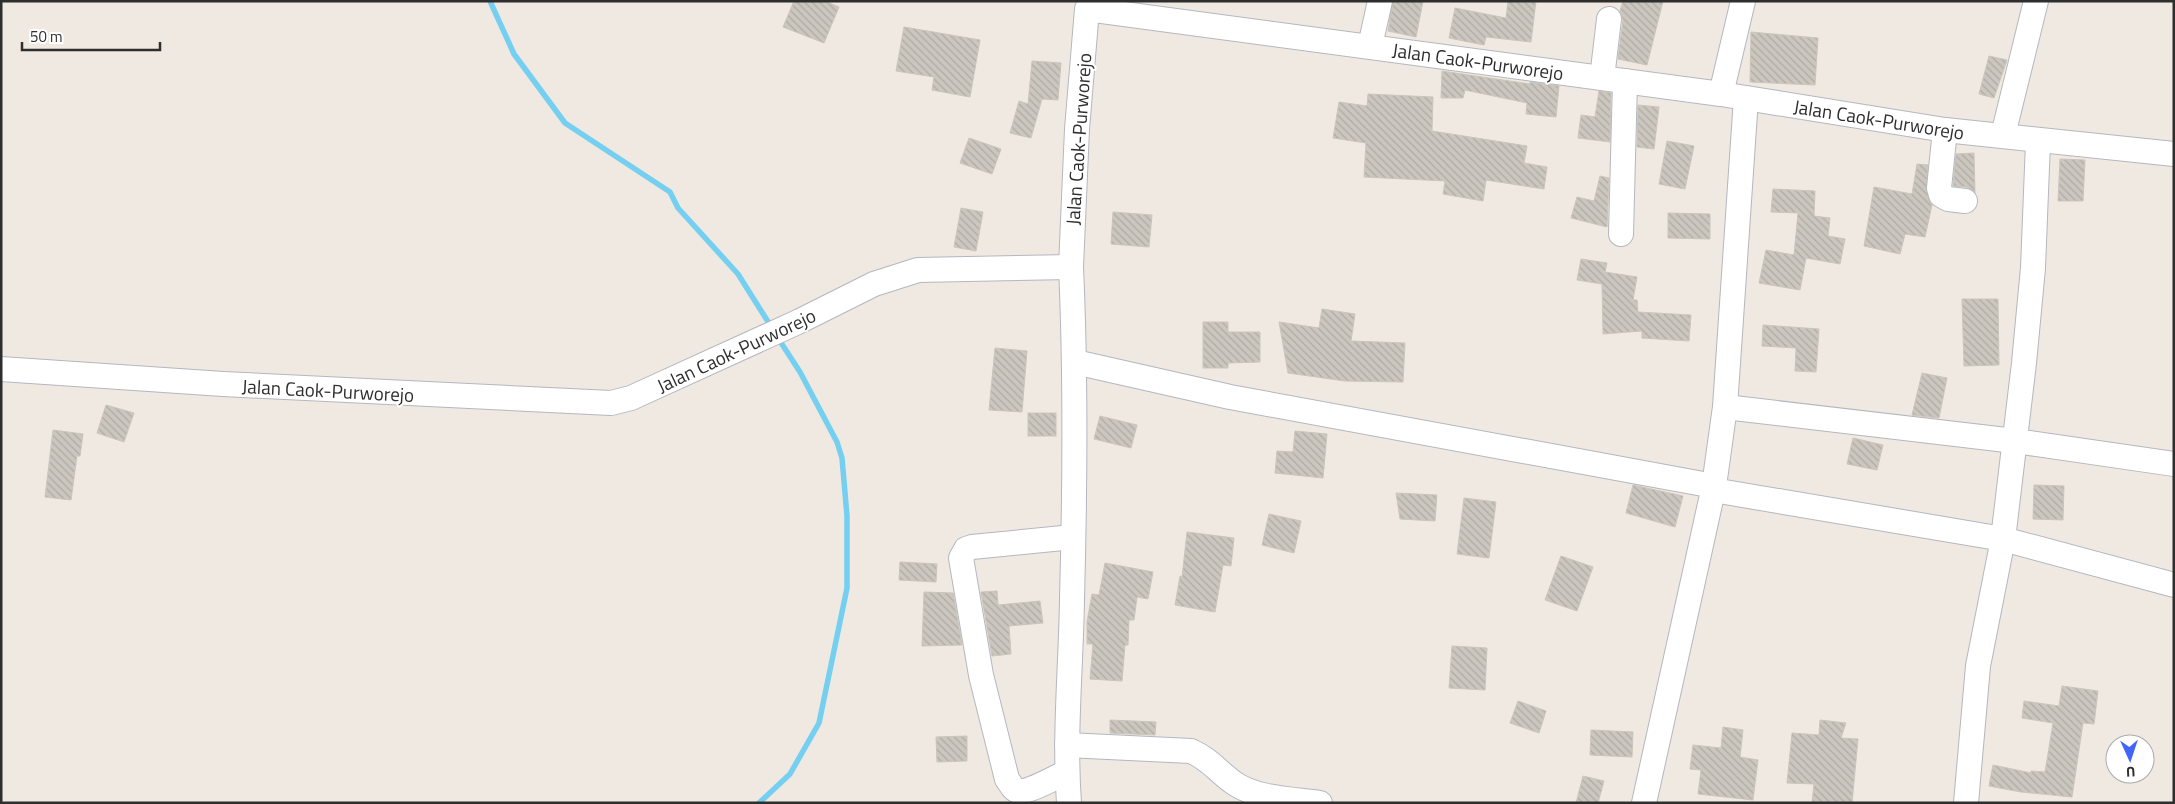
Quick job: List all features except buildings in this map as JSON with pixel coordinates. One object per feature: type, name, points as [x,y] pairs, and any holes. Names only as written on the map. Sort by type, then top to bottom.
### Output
[{"type":"street","points":[[1370,46],[1380,1]]},
{"type":"street","points":[[1721,94],[1743,1]]},
{"type":"street","points":[[2003,135],[2036,1]]},
{"type":"street","name":"Jalan Caok-Purworejo","points":[[1,369],[242,385],[604,404],[631,398],[748,345],[874,284],[918,270],[1071,266],[1077,129],[1087,5],[1721,94],[1945,130],[2003,135],[2038,142],[2174,154]]},
{"type":"street","points":[[1608,19],[1614,79],[1621,234]]},
{"type":"street","points":[[1644,803],[1714,488],[1725,407],[1746,98]]},
{"type":"street","points":[[1945,130],[1939,188],[1941,196],[1948,199],[1965,201]]},
{"type":"street","points":[[1966,803],[1978,666],[2003,538],[2015,441],[2033,268],[2038,142]]},
{"type":"street","points":[[1069,803],[1067,745],[1073,538],[1075,362],[1071,266]]},
{"type":"street","points":[[1075,362],[1240,399],[1714,488],[2003,538],[2174,585]]},
{"type":"street","points":[[1725,407],[2015,441],[2174,464]]},
{"type":"street","points":[[1067,772],[1026,790],[1013,788],[1007,779],[981,675],[961,558],[966,549],[972,547],[1073,538]]},
{"type":"street","points":[[1067,745],[1191,751],[1207,758],[1234,782],[1247,790],[1320,803]]},
{"type":"waterway","points":[[490,1],[514,54],[565,123],[670,192],[678,208],[738,274],[772,328]]},
{"type":"waterway","points":[[759,803],[790,774],[819,723],[847,588],[847,516],[842,458],[837,442],[800,372],[778,338]]}]
